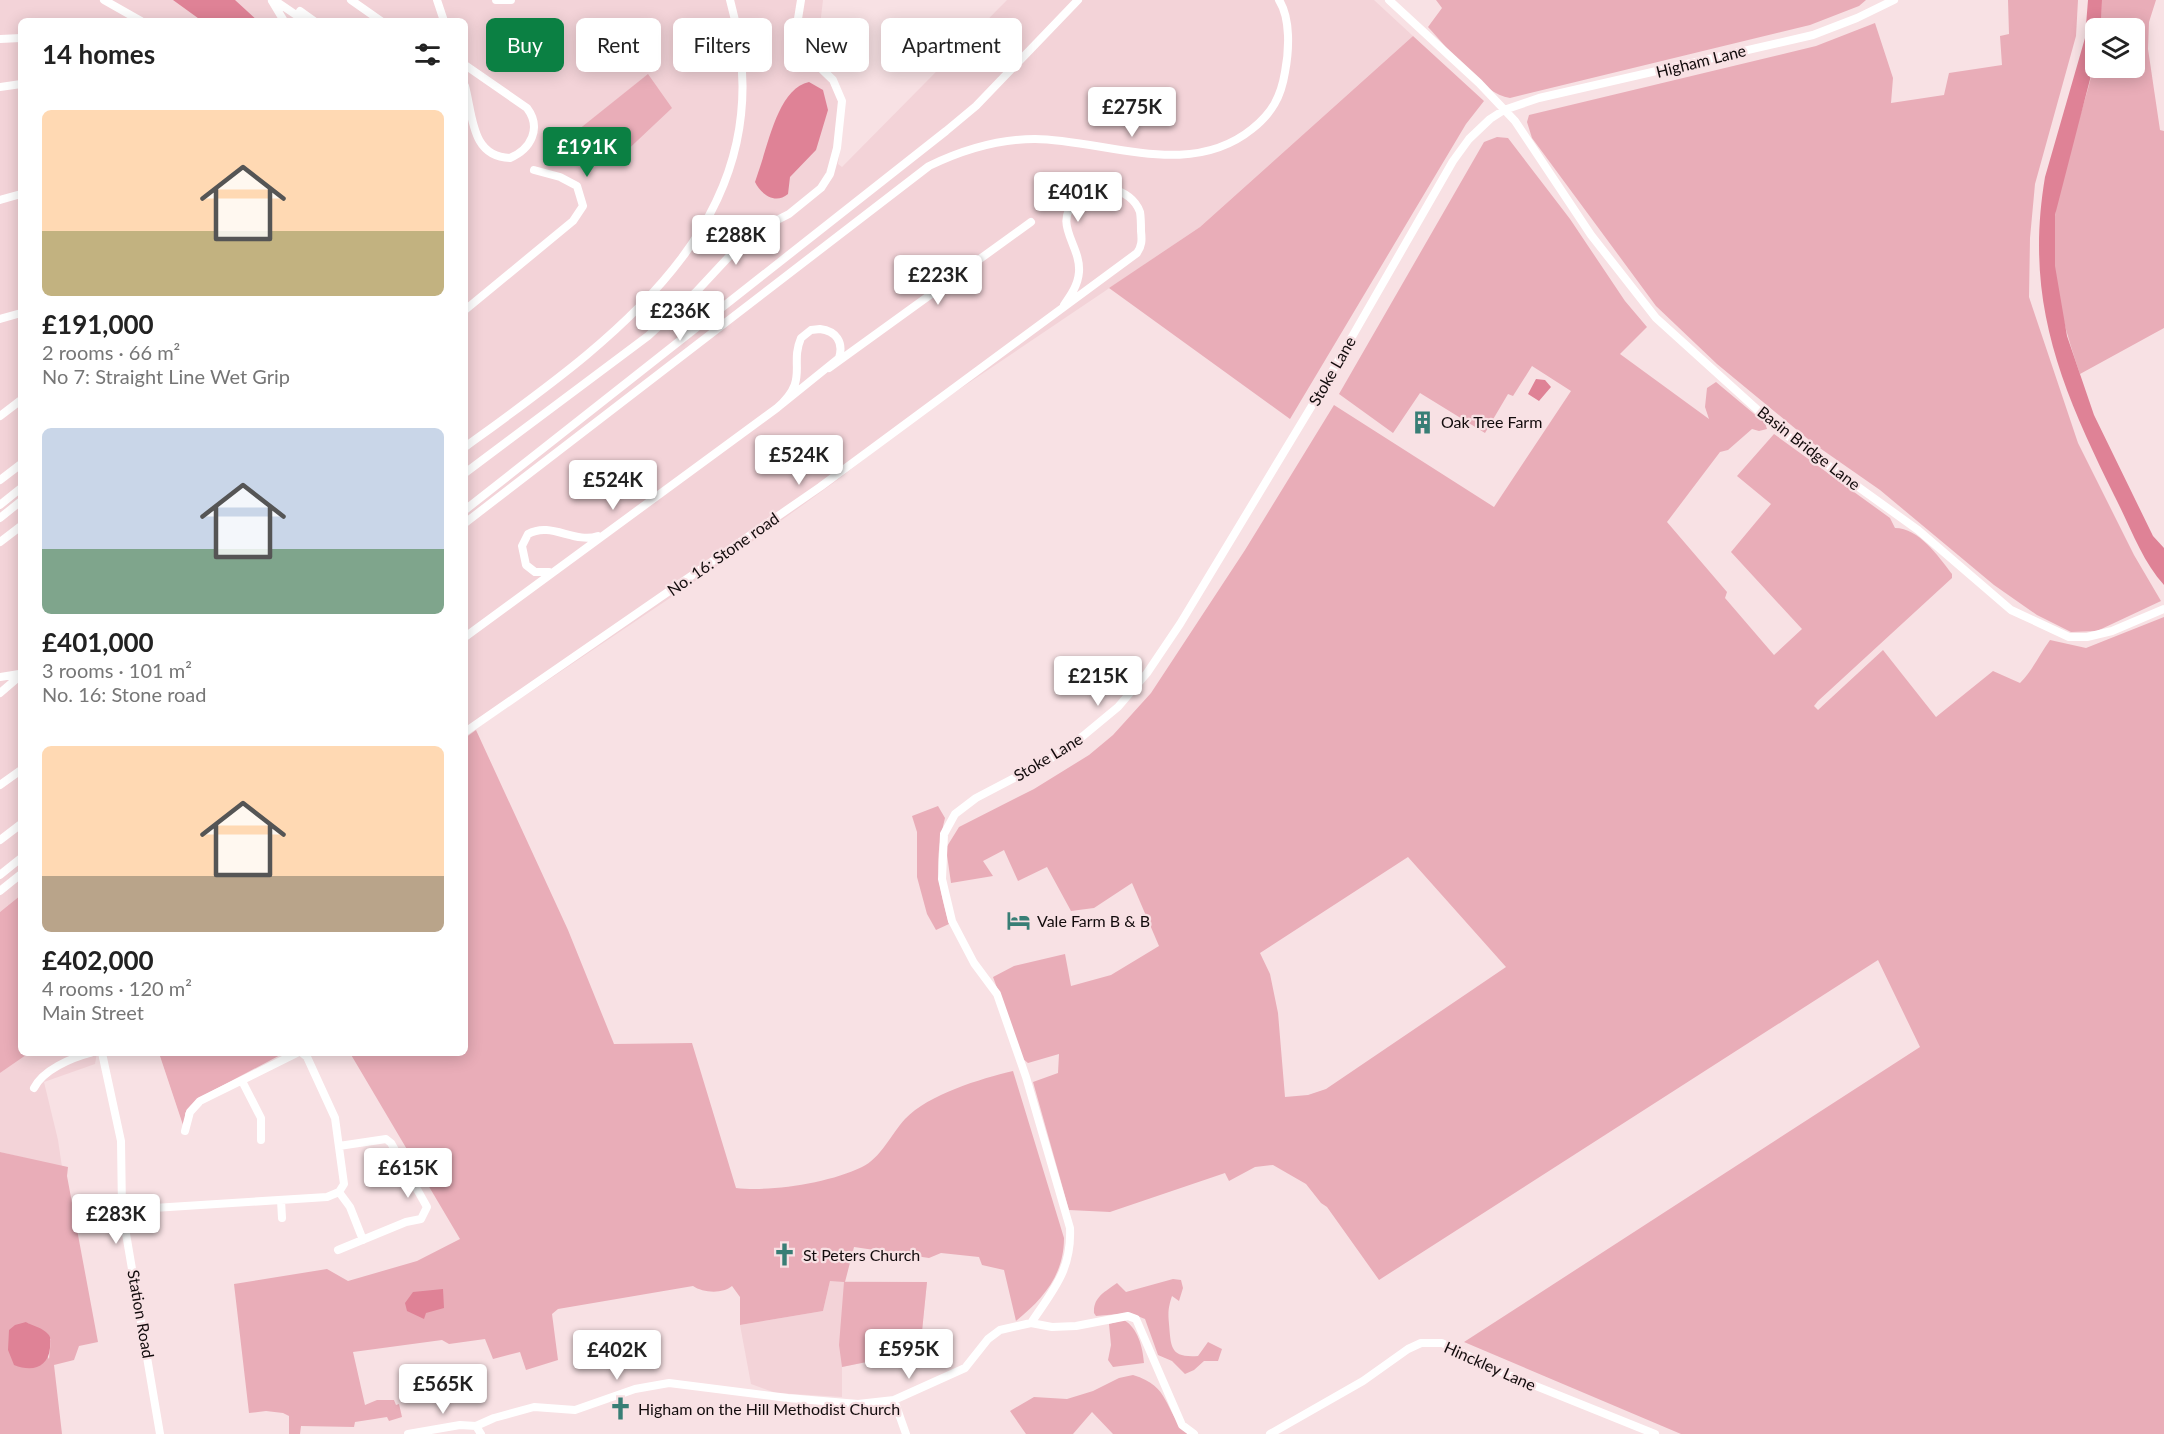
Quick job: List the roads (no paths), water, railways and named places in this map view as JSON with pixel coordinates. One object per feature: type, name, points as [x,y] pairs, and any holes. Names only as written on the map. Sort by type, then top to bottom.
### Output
[{"type":"street","points":[[104,0],[136,18]]},
{"type":"street","points":[[273,0],[282,18]]},
{"type":"street","points":[[273,0],[300,18]]},
{"type":"street","points":[[284,0],[310,18]]},
{"type":"street","points":[[351,0],[377,18]]},
{"type":"street","points":[[436,0],[443,18]]},
{"type":"street","points":[[496,0],[511,0]]},
{"type":"street","points":[[468,445],[606,341],[670,275],[698,235],[720,193],[741,121],[741,54],[730,0]]},
{"type":"street","points":[[468,471],[648,336],[696,292],[750,234],[789,214],[821,188],[830,174],[837,148],[842,102],[833,80],[804,52],[799,43],[797,25],[801,0]]},
{"type":"street","points":[[468,508],[946,131],[976,106],[1078,0]]},
{"type":"street","points":[[468,521],[929,166],[978,146],[1007,141],[1059,140],[1142,153],[1184,155],[1204,153],[1241,138],[1271,110],[1283,86],[1288,55],[1287,36],[1279,0]]},
{"type":"street","name":"Basin Bridge Lane","points":[[1389,0],[1422,29],[1515,121],[1591,235],[1656,318],[1782,432],[1918,530],[2011,610],[2068,637],[2087,637],[2112,631],[2164,609]]},
{"type":"street","name":"Higham Lane","points":[[1504,110],[1539,98],[1813,34],[1857,18],[1894,0]]},
{"type":"street","points":[[0,39],[18,38]]},
{"type":"street","points":[[468,67],[527,108],[531,114],[532,139],[525,150],[510,158],[487,152],[480,144],[468,98]]},
{"type":"street","points":[[0,87],[18,84]]},
{"type":"street","name":"Stoke Lane","points":[[1031,1323],[1066,1269],[1071,1249],[1070,1228],[1026,1077],[997,994],[974,963],[952,921],[942,879],[944,834],[955,814],[976,798],[1047,761],[1083,736],[1118,706],[1147,674],[1180,624],[1322,389],[1453,161],[1482,126],[1504,110]]},
{"type":"street","points":[[468,308],[580,213],[583,206],[577,186],[560,177],[534,170]]},
{"type":"street","name":"No. 16: Stone road","points":[[468,730],[820,487],[1137,253],[1142,247],[1140,213],[1122,194],[1114,190],[1094,189],[1082,194],[1068,211],[1066,228],[1079,270],[1073,292],[1064,305]]},
{"type":"street","points":[[0,200],[18,195]]},
{"type":"street","points":[[468,635],[1031,222]]},
{"type":"street","points":[[0,319],[18,314]]},
{"type":"street","points":[[777,408],[791,393],[797,377],[799,343],[807,332],[823,329],[832,331],[837,337],[841,345],[840,355],[830,368]]},
{"type":"street","points":[[0,416],[18,402]]},
{"type":"street","points":[[0,480],[18,466]]},
{"type":"street","points":[[0,505],[18,490]]},
{"type":"street","points":[[0,518],[18,503]]},
{"type":"street","points":[[552,571],[535,572],[526,565],[522,546],[528,534],[544,530],[591,538],[619,523]]},
{"type":"street","points":[[0,542],[18,528]]},
{"type":"street","points":[[0,676],[18,674]]},
{"type":"street","points":[[0,693],[18,677]]},
{"type":"street","points":[[0,785],[18,772]]},
{"type":"street","points":[[0,840],[18,826]]},
{"type":"street","points":[[0,875],[18,860]]},
{"type":"street","points":[[0,891],[18,876]]},
{"type":"street","points":[[34,1088],[45,1075],[83,1056]]},
{"type":"street","name":"Station Road","points":[[103,1056],[121,1141],[122,1210],[160,1434]]},
{"type":"street","points":[[185,1131],[190,1112],[200,1101],[293,1056]]},
{"type":"street","points":[[122,1210],[327,1197],[339,1192],[344,1184],[335,1118],[330,1101],[305,1056]]},
{"type":"street","points":[[242,1081],[261,1118],[261,1140]]},
{"type":"street","points":[[338,1250],[421,1218],[427,1207],[391,1143],[386,1139],[339,1146]]},
{"type":"street","points":[[339,1192],[350,1207],[363,1240]]},
{"type":"street","points":[[281,1200],[282,1218]]},
{"type":"street","points":[[408,1434],[460,1425],[478,1430],[528,1408],[575,1410],[635,1389],[669,1383],[858,1404],[894,1400],[965,1368],[988,1339],[1000,1330],[1031,1323],[1052,1328],[1076,1326],[1128,1316],[1136,1319],[1182,1425],[1194,1434]]},
{"type":"street","name":"Hinckley Lane","points":[[1270,1434],[1363,1381],[1408,1349],[1433,1342],[1654,1434]]},
{"type":"street","points":[[894,1400],[906,1434]]},
{"type":"place","name":"Oak Tree Farm","points":[[1423,422]]},
{"type":"place","name":"Vale Farm B & B","points":[[1019,921]]},
{"type":"place","name":"St Peters Church","points":[[785,1255]]},
{"type":"place","name":"Higham on the Hill Methodist Church","points":[[620,1409]]}]
